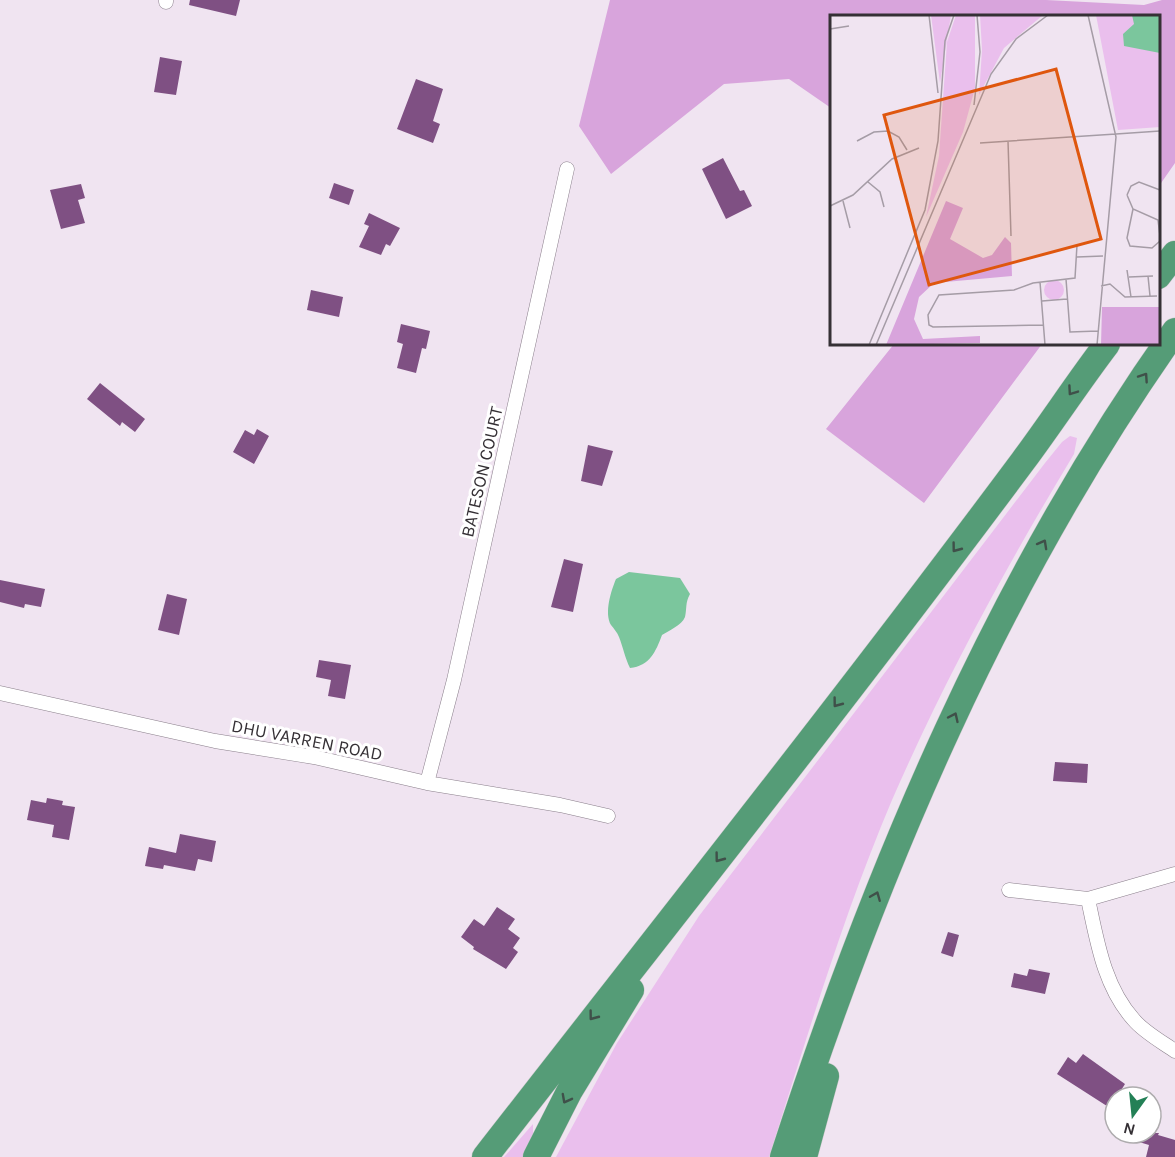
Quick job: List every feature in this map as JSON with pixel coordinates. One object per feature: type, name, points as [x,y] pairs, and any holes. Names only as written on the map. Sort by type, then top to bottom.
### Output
[{"type":"highway","points":[[1160,273],[1175,254]]},
{"type":"highway","points":[[783,1157],[823,1032],[856,951],[873,901],[921,788],[1017,590],[1075,486],[1175,331]]},
{"type":"highway","points":[[485,1157],[614,989],[683,906],[1025,459],[1106,345]]},
{"type":"highway","points":[[536,1157],[569,1092],[683,906]]},
{"type":"highway","points":[[804,1157],[837,1036],[856,951]]},
{"type":"street","name":"BATESON COURT","points":[[427,783],[454,680],[567,169]]},
{"type":"street","name":"DHU VARREN ROAD","points":[[0,693],[215,741],[314,757],[427,783],[560,805],[608,816]]},
{"type":"street","points":[[1009,890],[1088,899],[1175,874]]},
{"type":"street","points":[[1088,899],[1100,953],[1115,994],[1135,1022],[1175,1051]]},
{"type":"shaded area","points":[[610,0],[1046,0],[1144,5],[1162,0],[1175,0],[1175,163],[1160,185],[1160,15],[830,15],[830,107],[789,79],[724,84],[611,174],[579,126]]},
{"type":"shaded area","points":[[893,345],[1041,345],[924,503],[826,429]]},
{"type":"shaded area","points":[[1070,436],[1077,438],[1074,454],[977,624],[892,800],[857,888],[769,1157],[556,1157],[617,1043],[699,916],[1045,463]]},
{"type":"shaded area","points":[[629,572],[680,578],[690,594],[683,620],[662,635],[655,652],[647,661],[630,668],[608,614],[610,596],[616,579]]},
{"type":"shaded area","points":[[533,1124],[533,1134],[523,1157],[504,1157]]},
{"type":"building","points":[[190,0],[240,0],[236,16],[189,5]]},
{"type":"building","points":[[160,57],[182,61],[176,95],[154,92]]},
{"type":"building","points":[[416,79],[443,89],[433,121],[440,124],[433,143],[397,129]]},
{"type":"building","points":[[723,158],[740,191],[744,190],[752,206],[726,219],[702,169]]},
{"type":"building","points":[[334,183],[354,190],[349,205],[329,198]]},
{"type":"building","points":[[81,184],[85,198],[78,200],[85,223],[61,229],[50,190]]},
{"type":"building","points":[[369,213],[400,228],[390,246],[386,244],[381,255],[359,247],[369,226],[364,224]]},
{"type":"building","points":[[311,290],[343,297],[339,317],[307,310]]},
{"type":"building","points":[[401,324],[430,331],[426,349],[422,348],[416,373],[397,368],[403,344],[397,342]]},
{"type":"building","points":[[100,383],[145,419],[135,432],[122,422],[120,426],[87,399]]},
{"type":"building","points":[[257,429],[269,436],[254,464],[233,452],[245,430],[254,435]]},
{"type":"building","points":[[588,445],[613,451],[602,486],[581,481]]},
{"type":"building","points":[[564,559],[583,564],[573,612],[551,607]]},
{"type":"building","points":[[0,580],[45,589],[41,607],[25,604],[24,608],[0,602]]},
{"type":"building","points":[[167,594],[187,599],[179,635],[158,630]]},
{"type":"building","points":[[319,660],[351,665],[345,699],[328,696],[331,680],[316,677]]},
{"type":"building","points":[[1055,762],[1088,764],[1087,783],[1053,781]]},
{"type":"building","points":[[47,798],[63,801],[62,805],[75,807],[69,840],[52,837],[54,825],[27,820],[31,800],[46,803]]},
{"type":"building","points":[[180,834],[216,841],[212,862],[198,859],[195,871],[164,865],[163,869],[145,866],[149,847],[176,853]]},
{"type":"building","points":[[497,907],[515,919],[508,929],[520,938],[513,948],[518,952],[506,969],[473,949],[474,947],[461,937],[474,919],[484,926]]},
{"type":"building","points":[[948,932],[959,935],[953,957],[941,953]]},
{"type":"building","points":[[1029,969],[1050,973],[1045,994],[1011,987],[1014,973],[1027,976]]},
{"type":"building","points":[[1083,1054],[1125,1084],[1103,1085],[1103,1104],[1057,1074],[1068,1057],[1076,1063]]},
{"type":"building","points":[[1163,1136],[1175,1140],[1175,1157],[1146,1157],[1149,1145],[1163,1145]]}]
